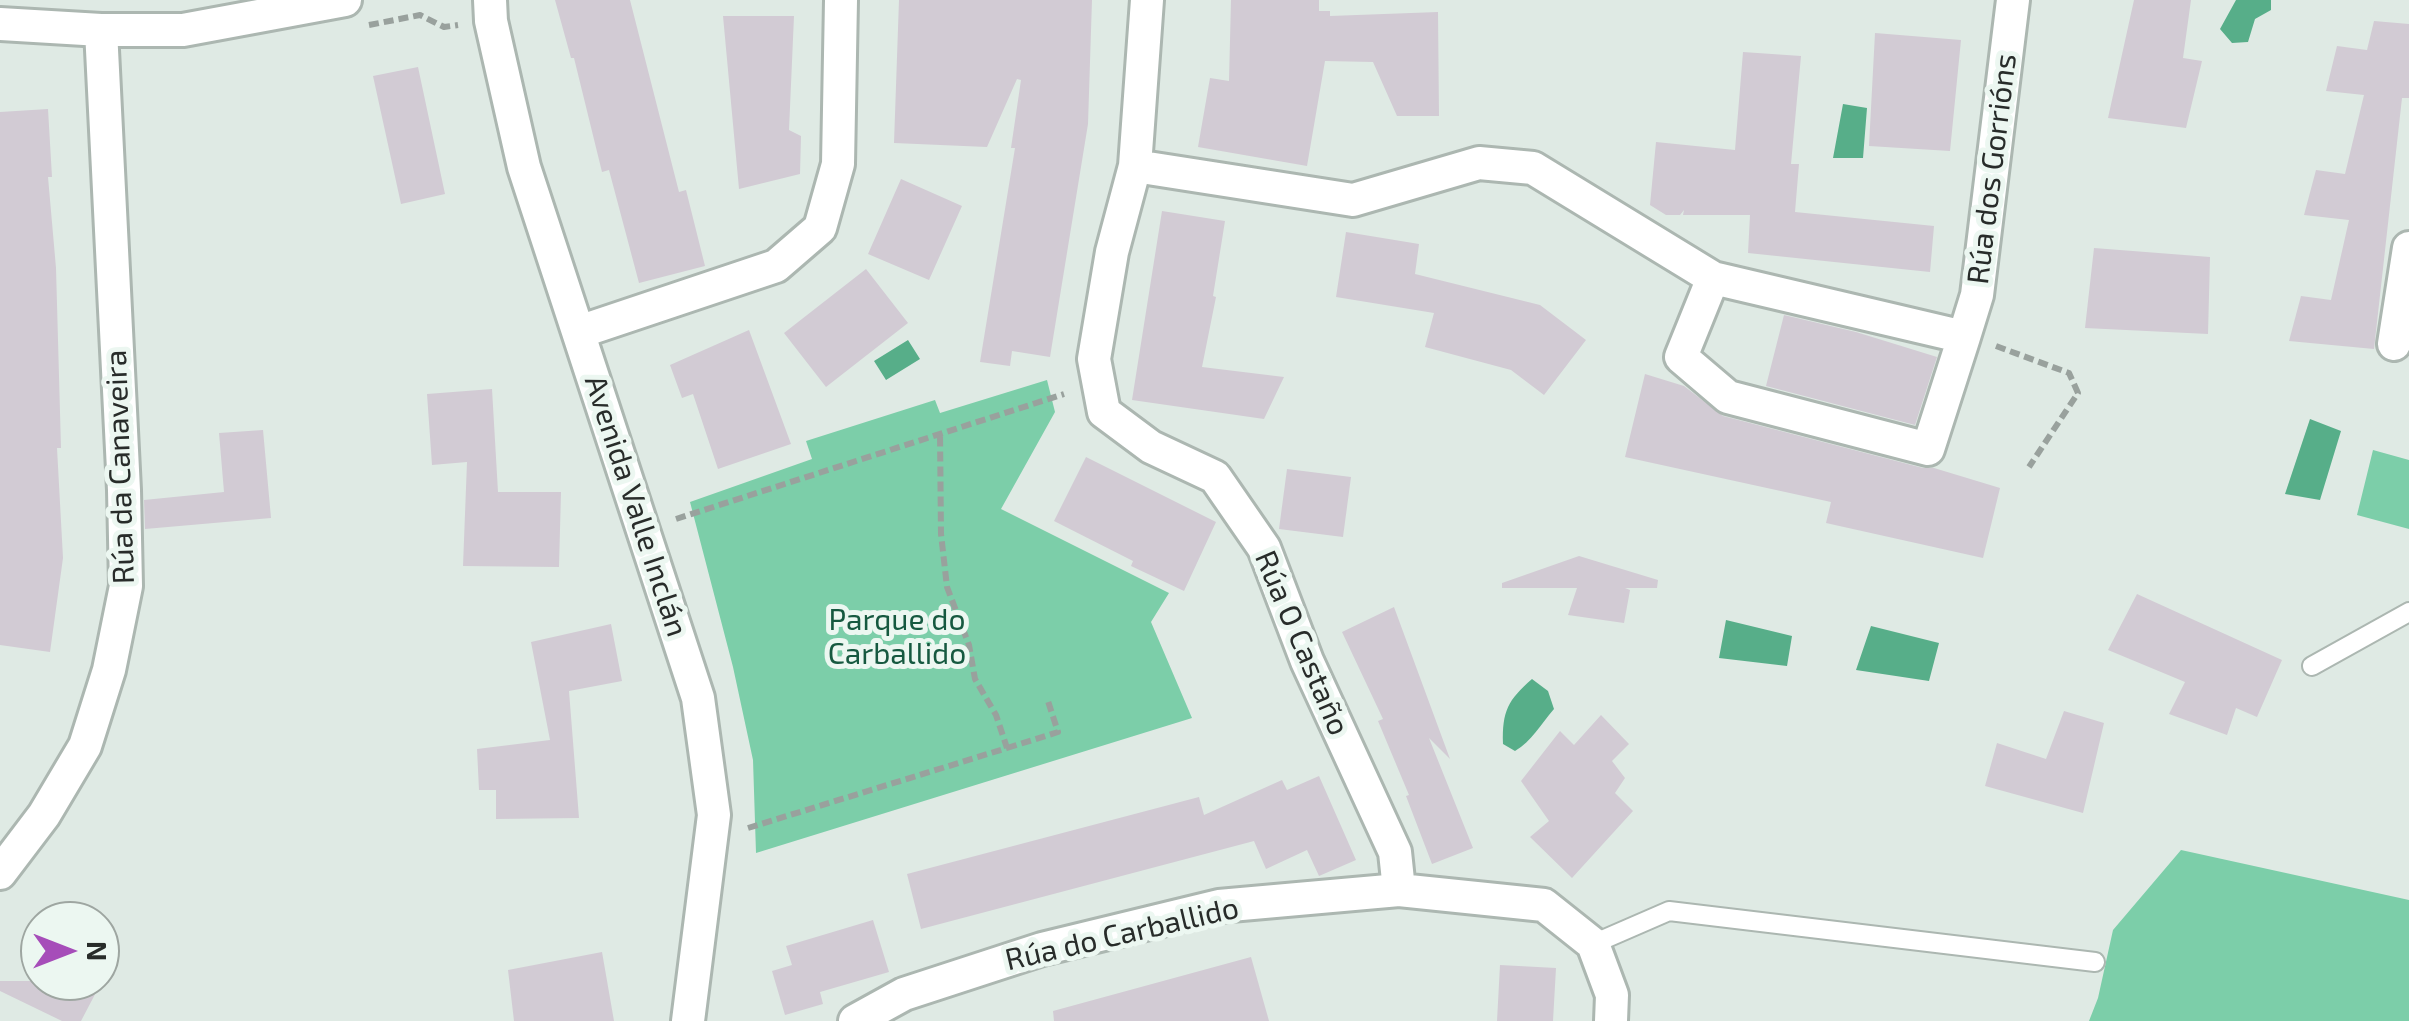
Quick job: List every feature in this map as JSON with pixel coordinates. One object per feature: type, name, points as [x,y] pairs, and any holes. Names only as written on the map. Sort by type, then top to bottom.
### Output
[{"type":"street","points":[[0,24],[183,30],[345,0]]},
{"type":"street","name":"Avenida Valle Inclán","points":[[490,0],[491,21],[524,167],[698,698],[714,815],[688,1021]]},
{"type":"street","points":[[579,332],[776,266],[820,228],[838,164],[841,0]]},
{"type":"street","name":"Rúa O Castaño","points":[[1147,0],[1134,166],[1112,252],[1094,359],[1104,412],[1151,447],[1215,477],[1264,548],[1307,660],[1395,852],[1399,890]]},
{"type":"street","name":"Rúa dos Gorrións","points":[[1712,278],[1682,356],[1728,397],[1928,449],[1977,295],[2013,0]]},
{"type":"street","name":"Rúa da Canaveira","points":[[0,873],[44,815],[85,746],[109,670],[126,586],[101,30]]},
{"type":"street","points":[[1134,166],[1353,200],[1479,163],[1533,168],[1712,278],[1964,337]]},
{"type":"street","points":[[2394,344],[2409,248]]},
{"type":"street","points":[[1399,890],[1544,905],[1593,944],[1612,995],[1611,1021]]},
{"type":"street","name":"Rúa do Carballido","points":[[855,1021],[904,994],[1060,944],[1219,906],[1399,890]]},
{"type":"lane","points":[[2312,666],[2409,612]]},
{"type":"lane","points":[[1593,944],[1669,911],[2095,962]]},
{"type":"path","points":[[1964,337],[2069,372],[2078,393],[2029,467]]},
{"type":"path","points":[[644,531],[1099,385]]},
{"type":"path","points":[[940,434],[941,534],[947,587],[969,645],[975,679],[996,715],[1008,748]]},
{"type":"path","points":[[712,839],[1058,732],[1047,698]]},
{"type":"green space","name":"Parque do Carballido","points":[[1047,380],[1055,412],[1001,509],[1169,593],[1151,622],[1192,718],[756,853],[753,760],[690,502],[812,459],[806,441],[935,400],[940,413]]},
{"type":"green space","points":[[2373,450],[2409,460],[2409,529],[2357,515]]},
{"type":"green space","points":[[2181,850],[2409,900],[2409,1021],[2089,1021],[2113,930]]},
{"type":"shaded area","points":[[2236,0],[2271,0],[2271,10],[2255,19],[2248,42],[2232,43],[2220,29]]},
{"type":"shaded area","points":[[1843,104],[1867,108],[1863,158],[1833,158]]},
{"type":"shaded area","points":[[908,340],[920,359],[886,380],[874,361]]},
{"type":"shaded area","points":[[2310,419],[2341,431],[2320,500],[2285,494]]},
{"type":"shaded area","points":[[1726,620],[1792,636],[1787,666],[1719,658]]},
{"type":"shaded area","points":[[1871,626],[1939,643],[1929,681],[1856,670]]},
{"type":"shaded area","points":[[1532,679],[1548,691],[1554,709],[1515,751],[1503,744],[1505,714],[1517,693]]},
{"type":"building","points":[[555,0],[630,0],[679,192],[686,190],[705,266],[639,283],[609,170],[602,172],[574,58]]},
{"type":"building","points":[[899,0],[1092,0],[1088,124],[1050,357],[1012,351],[1010,366],[980,362],[1015,148],[1011,148],[1021,80],[1017,79],[987,147],[894,143]]},
{"type":"building","points":[[1231,0],[1319,0],[1319,11],[1330,11],[1330,16],[1438,12],[1439,116],[1397,116],[1373,62],[1325,61],[1307,166],[1198,147],[1210,78],[1229,81]]},
{"type":"building","points":[[2134,0],[2191,0],[2183,58],[2202,61],[2186,128],[2108,118]]},
{"type":"building","points":[[723,16],[794,16],[789,130],[801,136],[800,174],[739,189]]},
{"type":"building","points":[[2374,21],[2409,24],[2409,98],[2402,98],[2374,349],[2289,341],[2301,296],[2331,300],[2349,220],[2304,215],[2316,170],[2345,174],[2364,95],[2326,91],[2337,46],[2367,50]]},
{"type":"building","points":[[1875,33],[1961,40],[1950,151],[1869,146]]},
{"type":"building","points":[[1743,52],[1801,56],[1791,164],[1799,164],[1795,212],[1934,226],[1930,272],[1748,253],[1750,215],[1683,215],[1684,210],[1680,215],[1666,215],[1650,205],[1656,142],[1735,150]]},
{"type":"building","points":[[418,67],[445,194],[401,204],[373,76]]},
{"type":"building","points":[[48,109],[63,558],[50,652],[0,645],[0,112]]},
{"type":"building","points":[[901,179],[962,206],[929,280],[868,254]]},
{"type":"building","points":[[1162,211],[1225,221],[1202,367],[1284,377],[1264,419],[1132,400]]},
{"type":"building","points":[[1346,232],[1419,244],[1415,274],[1540,305],[1586,340],[1544,395],[1511,370],[1425,347],[1434,313],[1336,297]]},
{"type":"building","points":[[2094,248],[2210,257],[2208,334],[2085,328]]},
{"type":"building","points":[[866,269],[908,323],[826,387],[784,333]]},
{"type":"building","points":[[1784,315],[1937,357],[1915,425],[1766,386]]},
{"type":"building","points":[[749,330],[791,444],[718,469],[693,394],[682,398],[670,365]]},
{"type":"building","points":[[1645,374],[1684,386],[1723,416],[2000,488],[1983,558],[1826,523],[1831,502],[1625,457]]},
{"type":"building","points":[[492,389],[498,492],[561,492],[559,567],[463,566],[467,462],[432,465],[427,394]]},
{"type":"building","points":[[263,430],[271,518],[145,529],[144,500],[224,492],[219,433]]},
{"type":"building","points":[[1086,457],[1216,522],[1184,591],[1131,566],[1133,561],[1054,521]]},
{"type":"building","points":[[1287,469],[1351,477],[1343,537],[1279,529]]},
{"type":"building","points":[[1579,556],[1658,580],[1657,588],[1625,588],[1630,590],[1624,623],[1568,615],[1577,588],[1502,588],[1502,583]]},
{"type":"building","points":[[2137,594],[2282,660],[2257,717],[2236,708],[2227,735],[2169,714],[2185,682],[2108,650]]},
{"type":"building","points":[[1394,607],[1450,759],[1429,738],[1473,848],[1432,864],[1378,721],[1383,719],[1342,632]]},
{"type":"building","points":[[611,624],[622,681],[569,691],[579,818],[496,819],[496,790],[479,790],[477,749],[550,740],[531,642]]},
{"type":"building","points":[[2064,711],[2104,723],[2083,813],[1985,786],[1997,743],[2046,759]]},
{"type":"building","points":[[1601,715],[1629,744],[1612,761],[1625,778],[1615,793],[1633,811],[1572,878],[1530,837],[1549,821],[1521,781],[1560,731],[1574,745]]},
{"type":"building","points":[[1319,776],[1356,860],[1319,876],[1307,850],[1266,869],[1254,841],[921,929],[907,874],[1199,797],[1204,815],[1282,780],[1287,790]]},
{"type":"building","points":[[873,920],[889,972],[820,992],[823,1004],[785,1015],[772,971],[792,965],[786,946]]},
{"type":"building","points":[[602,952],[614,1021],[514,1021],[508,970]]},
{"type":"building","points":[[1251,957],[1269,1021],[1054,1021],[1053,1011]]},
{"type":"building","points":[[1500,965],[1556,968],[1553,1021],[1497,1021]]},
{"type":"building","points":[[0,981],[20,981],[20,1001],[0,991]]},
{"type":"building","points":[[21,1001],[92,1001],[81,1021],[62,1021]]}]
